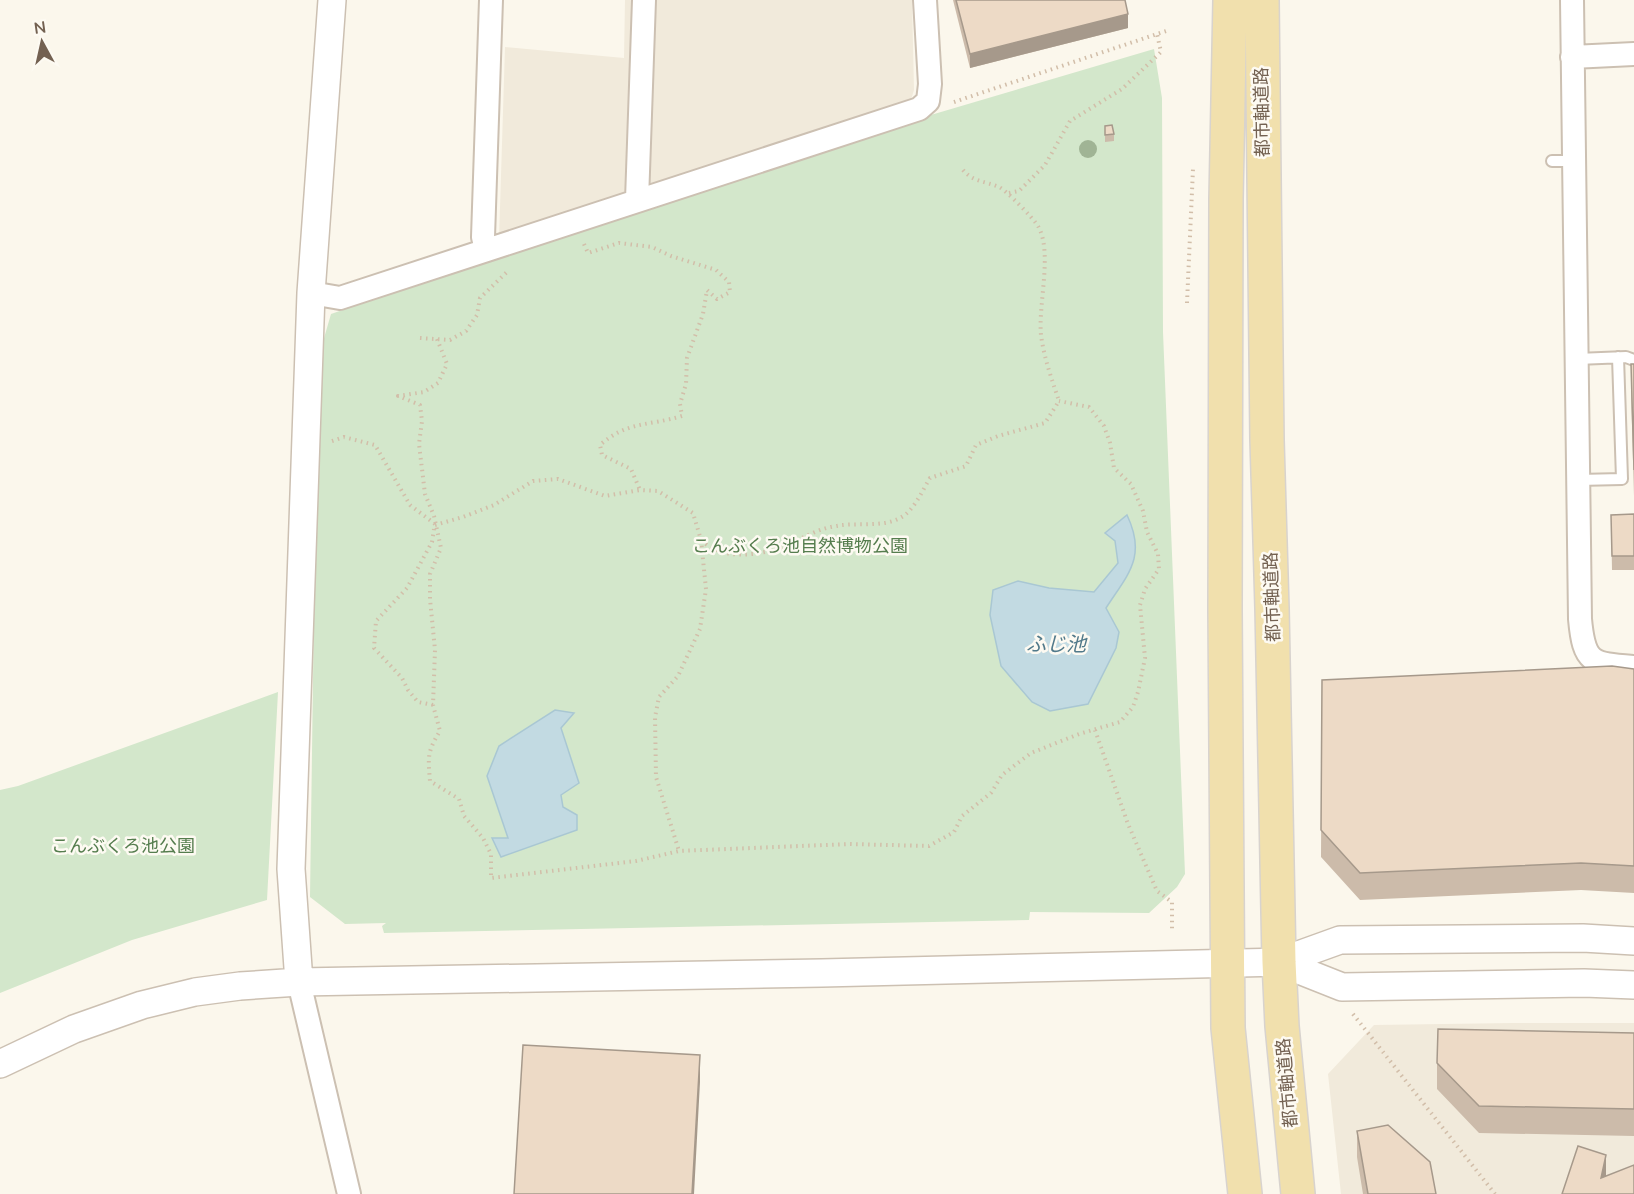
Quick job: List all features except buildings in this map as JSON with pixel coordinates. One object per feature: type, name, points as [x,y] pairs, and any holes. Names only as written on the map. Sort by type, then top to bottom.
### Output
[{"type":"main road","name":"都市軸道路","points":[[1230,0],[1226,199],[1225,610],[1228,1028],[1245,1194]]},
{"type":"main road","name":"都市軸道路","points":[[1262,0],[1267,440],[1273,620],[1279,962],[1282,1026],[1298,1194]]},
{"type":"street","points":[[332,0],[311,292],[291,869],[299,982],[349,1194]]},
{"type":"street","points":[[486,250],[483,237],[492,0]]},
{"type":"street","points":[[637,200],[644,0]]},
{"type":"street","points":[[311,292],[340,298],[919,109],[928,101],[930,84],[925,0]]},
{"type":"street","points":[[1572,0],[1572,57],[1563,161],[1577,359],[1582,641],[1587,654],[1597,662],[1611,666],[1634,667]]},
{"type":"street","points":[[1572,57],[1634,54]]},
{"type":"street","points":[[0,1064],[74,1029],[142,1005],[195,992],[240,986],[299,982],[399,982],[1279,962],[1340,940],[1583,938],[1634,941]]},
{"type":"street","points":[[1279,962],[1342,987],[1584,982],[1634,985]]},
{"type":"lane","points":[[1578,480],[1622,479],[1618,357]]},
{"type":"lane","points":[[1577,359],[1626,357],[1634,360]]},
{"type":"path","points":[[928,101],[939,107],[1169,30]]},
{"type":"path","points":[[1009,194],[1018,191],[1045,165],[1070,121],[1122,89],[1161,52],[1156,34]]},
{"type":"path","points":[[963,170],[970,178],[1000,187],[1037,225],[1044,242],[1041,334],[1048,369],[1059,401]]},
{"type":"path","points":[[583,242],[588,253],[619,243],[652,247],[671,256],[716,270],[729,282],[730,292],[717,299],[707,290],[703,314],[687,358],[686,384],[680,404],[682,416],[628,427],[613,434],[600,445],[602,455],[631,469],[640,490]]},
{"type":"path","points":[[420,338],[450,340],[466,331],[477,315],[480,298],[510,269]]},
{"type":"path","points":[[437,339],[447,364],[438,383],[424,392],[398,396],[420,405],[422,421],[419,444],[425,494],[434,516],[441,548],[430,574],[435,650],[433,705],[440,730],[429,748],[430,781],[459,799],[464,816],[483,838],[491,854],[491,878],[636,861],[679,851],[849,844],[929,846],[954,832],[962,816],[991,793],[1002,775],[1031,753],[1079,734],[1120,722],[1133,707],[1144,658],[1140,605],[1145,589],[1159,569],[1158,555],[1147,532],[1143,511],[1131,484],[1114,468],[1110,443],[1104,426],[1089,407],[1059,401]]},
{"type":"path","points":[[701,540],[710,548],[730,555],[753,553],[779,548],[811,533],[834,526],[871,525],[900,518],[920,497],[930,478],[966,466],[976,445],[998,436],[1045,423],[1059,401]]},
{"type":"path","points":[[305,450],[344,437],[375,445],[410,505],[435,525]]},
{"type":"path","points":[[435,525],[494,505],[533,481],[558,479],[605,496],[640,490],[658,491],[693,513],[701,540],[706,589],[700,629],[678,676],[659,696],[655,717],[656,777],[679,851]]},
{"type":"path","points":[[433,705],[418,702],[402,678],[374,648],[376,621],[407,588],[432,542],[435,525]]},
{"type":"path","points":[[1095,730],[1128,824],[1156,891],[1172,902],[1172,929]]},
{"type":"path","points":[[1353,1014],[1496,1194]]},
{"type":"shaded area","points":[[625,0],[912,0],[914,90],[909,106],[499,240],[505,47],[624,58]]},
{"type":"shaded area","points":[[1634,1023],[1634,1194],[1341,1194],[1328,1074],[1374,1025]]},
{"type":"green space","name":"こんぶくろ池自然博物公園","points":[[1154,49],[1162,98],[1163,332],[1185,874],[1177,887],[1149,913],[1030,912],[1029,920],[384,933],[382,926],[386,923],[345,924],[310,897],[314,607],[322,345],[331,314],[775,161]]},
{"type":"green space","name":"こんぶくろ池公園","points":[[278,692],[267,900],[132,940],[0,993],[0,790],[18,786]]},
{"type":"water","name":"ふじ池","points":[[1127,515],[1133,530],[1135,554],[1128,575],[1106,608],[1119,632],[1116,648],[1088,704],[1050,711],[1032,702],[1001,666],[990,615],[993,590],[1018,581],[1049,588],[1094,592],[1118,563],[1115,541],[1105,533]]},
{"type":"water","points":[[555,710],[574,713],[561,728],[579,783],[561,795],[563,807],[577,815],[577,830],[501,857],[492,838],[508,838],[487,776],[499,746]]}]
